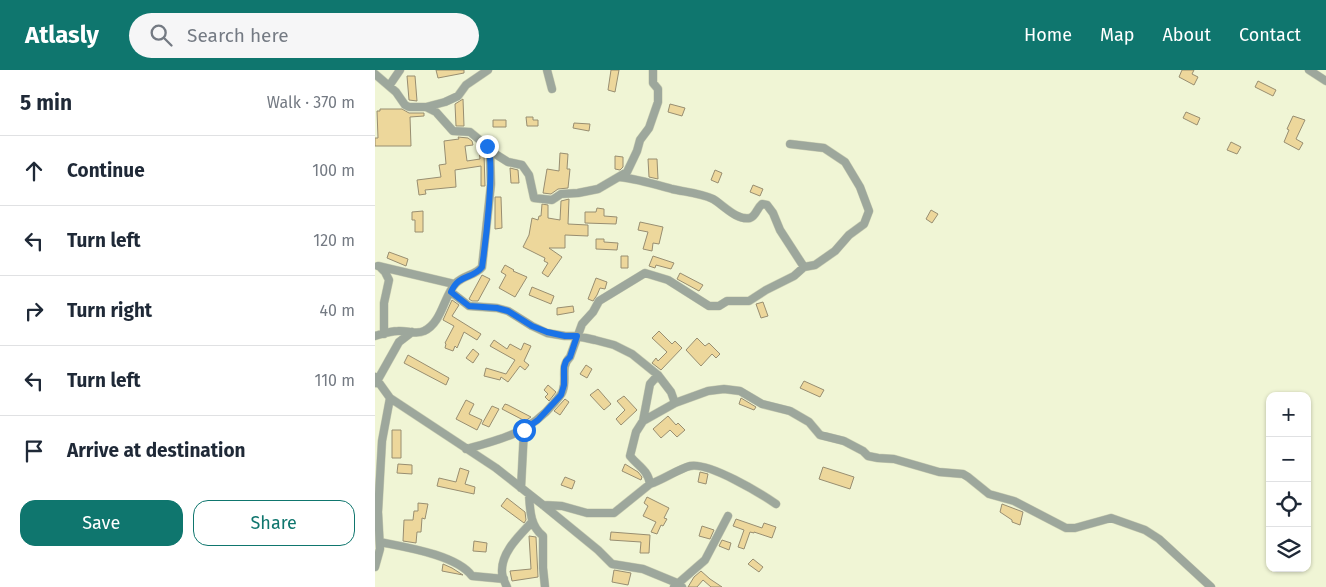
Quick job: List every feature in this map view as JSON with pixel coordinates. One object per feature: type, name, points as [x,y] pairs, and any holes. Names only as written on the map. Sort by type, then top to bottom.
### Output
[{"type":"street","points":[[389,86],[400,70]]},
{"type":"street","points":[[375,74],[396,92],[405,105],[409,107],[426,107],[458,96],[466,85],[488,70]]},
{"type":"street","points":[[547,70],[552,89]]},
{"type":"street","points":[[426,107],[436,112],[453,131],[470,132],[489,150],[508,162],[522,165],[529,175],[534,198],[552,200],[561,194],[598,189],[617,176],[627,172],[640,140],[649,128],[658,102],[658,89],[653,83],[653,70]]},
{"type":"street","points":[[1309,70],[1326,81]]},
{"type":"street","points":[[466,449],[493,442],[524,430],[538,420],[561,395],[564,385],[564,367],[570,357],[582,324],[593,312],[599,301],[645,273],[668,280],[709,306],[719,306],[727,301],[749,301],[794,276],[804,267],[815,265],[835,251],[849,235],[864,224],[869,211],[860,187],[845,162],[824,148],[790,144]]},
{"type":"street","points":[[375,336],[399,330],[424,331],[435,320],[454,284],[461,278],[479,271],[482,267],[491,184],[489,150]]},
{"type":"street","points":[[617,176],[641,180],[674,190],[684,190],[712,199],[739,217],[749,218],[755,214],[758,207],[762,204],[767,205],[773,213],[780,230],[804,267]]},
{"type":"street","points":[[377,265],[454,284]]},
{"type":"street","points":[[377,265],[385,272],[389,280],[384,303],[386,333]]},
{"type":"street","points":[[451,292],[469,306],[497,308],[508,311],[532,326],[547,332],[565,336],[577,336],[614,345],[633,354],[658,375],[671,392],[675,403]]},
{"type":"street","points":[[412,332],[399,342],[376,381],[390,398],[521,488],[598,550],[612,564],[643,569],[678,586],[705,560],[728,516]]},
{"type":"street","points":[[386,333],[399,342]]},
{"type":"street","points":[[650,484],[649,476],[645,470],[630,456],[636,432],[643,421],[650,384],[658,375]]},
{"type":"street","points":[[643,421],[675,403],[707,391],[724,389],[740,391],[763,404],[790,411],[809,422],[821,435],[844,441],[863,451],[868,456],[895,459],[939,472],[963,474],[989,494],[1014,501],[1065,528],[1075,528],[1111,518],[1151,534],[1211,587]]},
{"type":"street","points":[[375,567],[379,558],[380,542],[376,512],[382,441],[390,398]]},
{"type":"street","points":[[521,488],[524,430]]},
{"type":"street","points":[[543,505],[563,506],[587,513],[614,513],[650,484],[690,466],[700,466],[747,486],[776,504]]},
{"type":"street","points":[[529,494],[532,522],[537,532],[543,536],[545,587]]},
{"type":"street","points":[[380,542],[411,548],[453,561],[467,568],[472,576],[505,583],[502,572],[506,554],[532,522]]},
{"type":"building","points":[[436,70],[464,70],[464,73],[438,78]]},
{"type":"building","points":[[611,70],[619,70],[615,92],[608,90]]},
{"type":"building","points":[[1182,70],[1194,70],[1192,74],[1198,77],[1194,85],[1179,77]]},
{"type":"building","points":[[407,76],[415,76],[417,101],[409,100]]},
{"type":"building","points":[[1258,81],[1276,90],[1273,96],[1255,87]]},
{"type":"building","points":[[463,99],[464,126],[456,126],[455,104]]},
{"type":"building","points":[[670,104],[685,108],[682,116],[668,112]]},
{"type":"building","points":[[380,109],[402,109],[409,113],[424,113],[424,116],[410,117],[411,146],[375,146],[375,138],[378,138],[377,111],[380,111]]},
{"type":"building","points":[[1186,112],[1200,118],[1197,125],[1183,118]]},
{"type":"building","points":[[1293,116],[1305,120],[1296,139],[1303,143],[1299,150],[1284,142]]},
{"type":"building","points":[[526,117],[533,117],[533,120],[538,120],[538,126],[527,126]]},
{"type":"building","points":[[493,120],[506,120],[506,127],[493,127]]},
{"type":"building","points":[[574,123],[590,124],[589,131],[573,128]]},
{"type":"building","points":[[458,137],[468,138],[472,141],[473,145],[465,146],[467,161],[480,159],[479,150],[482,150],[484,154],[485,186],[481,186],[481,166],[455,170],[456,187],[425,190],[426,194],[419,195],[417,180],[441,177],[439,165],[446,164],[444,141],[459,139]]},
{"type":"building","points":[[1231,142],[1241,147],[1237,154],[1227,150]]},
{"type":"building","points":[[560,153],[568,154],[567,169],[570,169],[568,188],[558,189],[551,194],[543,193],[547,169],[559,171]]},
{"type":"building","points":[[615,156],[623,157],[623,167],[620,170],[615,169]]},
{"type":"building","points":[[648,159],[657,159],[658,179],[649,177]]},
{"type":"building","points":[[510,168],[518,170],[519,183],[511,183]]},
{"type":"building","points":[[715,170],[722,173],[718,183],[711,180]]},
{"type":"building","points":[[753,185],[763,189],[760,196],[750,192]]},
{"type":"building","points":[[495,197],[501,197],[502,228],[495,229]]},
{"type":"building","points":[[569,199],[568,224],[588,225],[588,236],[565,235],[565,248],[549,248],[562,257],[548,277],[542,273],[548,263],[544,261],[545,258],[523,247],[529,235],[532,218],[538,220],[539,216],[541,216],[542,204],[548,205],[548,218],[560,220],[561,201]]},
{"type":"building","points":[[597,208],[604,209],[604,216],[617,217],[616,224],[585,223],[585,212],[596,212]]},
{"type":"building","points":[[931,210],[938,214],[932,223],[926,219]]},
{"type":"building","points":[[423,211],[423,232],[415,232],[415,220],[412,220],[412,212]]},
{"type":"building","points":[[640,222],[663,227],[659,244],[653,243],[652,251],[643,249],[648,232],[638,230]]},
{"type":"building","points":[[596,239],[604,239],[604,242],[618,243],[617,250],[596,249]]},
{"type":"building","points":[[389,252],[408,259],[406,266],[387,258]]},
{"type":"building","points":[[621,256],[628,256],[628,268],[621,268]]},
{"type":"building","points":[[653,256],[674,263],[671,269],[656,265],[655,268],[649,266]]},
{"type":"building","points":[[505,265],[527,277],[515,297],[499,288],[506,275],[501,272]]},
{"type":"building","points":[[680,273],[703,285],[699,291],[677,279]]},
{"type":"building","points":[[482,275],[490,279],[478,301],[472,301],[469,299]]},
{"type":"building","points":[[596,278],[607,282],[605,289],[600,288],[593,301],[588,299]]},
{"type":"building","points":[[532,287],[554,296],[551,304],[529,295]]},
{"type":"building","points":[[452,300],[459,305],[452,316],[481,334],[477,340],[464,332],[457,348],[455,346],[453,351],[445,348],[445,343],[454,326],[443,320]]},
{"type":"building","points":[[763,302],[768,316],[761,318],[756,304]]},
{"type":"building","points":[[573,306],[574,312],[557,315],[557,308]]},
{"type":"building","points":[[659,331],[672,344],[675,341],[682,348],[661,370],[652,363],[656,358],[658,361],[667,352],[652,338]]},
{"type":"building","points":[[697,338],[705,346],[709,343],[720,354],[716,358],[712,354],[701,366],[686,350]]},
{"type":"building","points":[[494,340],[507,349],[510,344],[521,350],[524,343],[531,346],[524,361],[529,365],[525,370],[520,366],[508,382],[501,377],[500,380],[484,376],[486,368],[506,374],[515,360],[490,346]]},
{"type":"building","points":[[473,349],[479,354],[473,363],[466,358]]},
{"type":"building","points":[[408,355],[449,378],[446,385],[404,363]]},
{"type":"building","points":[[586,365],[592,369],[587,378],[580,374]]},
{"type":"building","points":[[804,381],[824,390],[820,397],[800,388]]},
{"type":"building","points":[[548,385],[556,392],[549,401],[545,397],[548,394],[544,390]]},
{"type":"building","points":[[598,389],[611,404],[604,410],[590,395]]},
{"type":"building","points":[[624,396],[637,410],[621,425],[616,419],[625,410],[617,401]]},
{"type":"building","points":[[741,398],[756,407],[754,410],[739,404]]},
{"type":"building","points":[[565,399],[569,402],[560,415],[554,411]]},
{"type":"building","points":[[466,400],[474,404],[469,414],[482,420],[477,430],[456,419]]},
{"type":"building","points":[[505,404],[531,417],[525,421],[502,409]]},
{"type":"building","points":[[492,406],[499,409],[489,427],[482,424]]},
{"type":"building","points":[[668,416],[676,425],[678,423],[685,430],[677,437],[670,430],[661,438],[653,429]]},
{"type":"building","points":[[392,430],[401,430],[401,458],[392,458]]},
{"type":"building","points":[[398,464],[412,465],[412,474],[397,473]]},
{"type":"building","points":[[625,464],[638,472],[642,477],[641,480],[622,471]]},
{"type":"building","points":[[823,467],[854,477],[850,489],[819,479]]},
{"type":"building","points":[[460,468],[469,471],[465,484],[475,487],[474,494],[437,486],[439,478],[456,482]]},
{"type":"building","points":[[700,472],[708,474],[706,484],[698,482]]},
{"type":"building","points":[[565,477],[575,481],[572,489],[561,485]]},
{"type":"building","points":[[647,497],[669,508],[664,518],[667,519],[663,526],[661,525],[657,534],[651,532],[656,522],[643,516],[648,506],[644,503]]},
{"type":"building","points":[[507,498],[525,512],[526,520],[524,523],[501,506]]},
{"type":"building","points":[[418,503],[428,504],[425,519],[422,518],[421,532],[417,532],[416,543],[403,541],[404,520],[413,520],[414,511],[418,511]]},
{"type":"building","points":[[1002,504],[1023,512],[1020,525],[1012,522],[1012,520],[1000,512]]},
{"type":"building","points":[[736,519],[762,528],[764,523],[776,527],[772,538],[750,532],[744,549],[738,547],[744,530],[733,526]]},
{"type":"building","points":[[702,526],[714,530],[710,539],[699,536]]},
{"type":"building","points":[[611,532],[650,535],[649,553],[640,553],[641,542],[610,540]]},
{"type":"building","points":[[529,536],[536,537],[538,577],[512,581],[510,571],[531,569]]},
{"type":"building","points":[[722,540],[731,543],[729,550],[719,546]]},
{"type":"building","points":[[474,541],[487,543],[486,552],[473,551]]},
{"type":"building","points":[[753,559],[763,567],[759,572],[748,564]]},
{"type":"building","points":[[443,564],[452,568],[463,575],[442,571]]},
{"type":"building","points":[[614,570],[631,573],[628,585],[612,582]]},
{"type":"building","points":[[701,571],[722,587],[711,587],[703,580],[697,587],[688,587],[694,577]]},
{"type":"route","points":[[487,146],[490,153],[491,184],[482,267],[479,271],[461,278],[454,284],[451,292],[469,306],[497,308],[508,311],[532,326],[547,332],[565,336],[577,336],[570,357],[564,367],[564,385],[561,395],[550,409],[524,430]]}]
